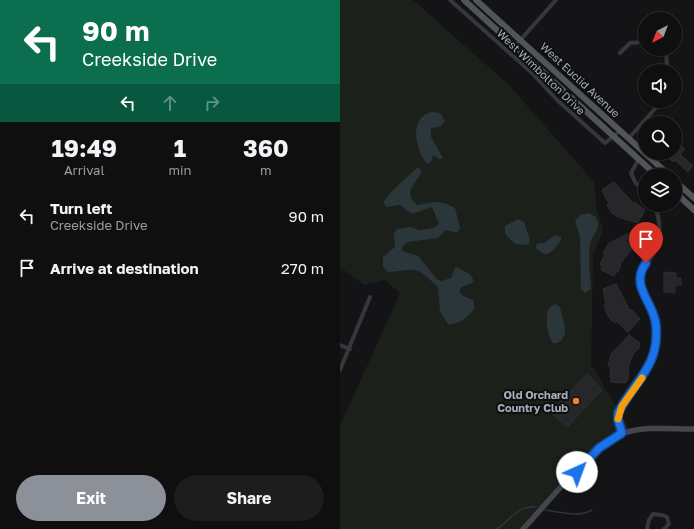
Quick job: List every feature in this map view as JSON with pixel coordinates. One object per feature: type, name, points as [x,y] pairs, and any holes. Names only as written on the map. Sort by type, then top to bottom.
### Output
[{"type":"main road","name":"West Euclid Avenue","points":[[464,0],[638,158]]},
{"type":"main road","name":"West Euclid Avenue","points":[[476,0],[521,39],[661,168]]},
{"type":"main road","name":"West Euclid Avenue","points":[[640,160],[649,168]]},
{"type":"main road","points":[[682,187],[693,196]]},
{"type":"main road","points":[[682,199],[694,210]]},
{"type":"main road","points":[[523,529],[599,448],[622,433],[640,429],[694,429]]},
{"type":"street","name":"West Wimbolton Drive","points":[[450,0],[531,72],[557,100],[605,143],[614,136]]},
{"type":"street","points":[[515,46],[556,0]]},
{"type":"street","points":[[620,53],[630,43],[638,42]]},
{"type":"street","points":[[629,138],[656,108]]},
{"type":"street","points":[[614,136],[620,131]]},
{"type":"street","points":[[638,160],[631,173],[638,184]]},
{"type":"street","points":[[622,433],[618,420],[618,413],[651,364],[656,340],[654,316],[641,290],[639,280],[644,266],[656,250],[660,229],[657,212]]},
{"type":"street","points":[[340,370],[350,349],[370,297]]},
{"type":"street","points":[[340,344],[350,349]]},
{"type":"street","points":[[647,529],[649,520],[653,514],[662,514],[668,517],[669,524],[664,529]]},
{"type":"shaded area","name":"Old Orchard Country Club","points":[[340,0],[413,0],[509,85],[594,182],[597,210],[603,230],[593,255],[591,364],[629,429],[602,441],[518,529],[340,529],[340,426],[400,293],[385,280],[364,285],[340,267]]},
{"type":"shaded area","points":[[435,112],[441,114],[445,122],[439,127],[431,128],[431,137],[443,158],[440,159],[433,155],[431,162],[428,164],[419,151],[416,134],[417,125],[426,114]]},
{"type":"shaded area","points":[[418,167],[422,172],[410,190],[411,198],[417,205],[440,202],[455,208],[460,228],[457,233],[446,230],[438,238],[408,242],[402,247],[402,251],[418,256],[437,279],[441,281],[451,278],[455,268],[457,267],[471,275],[474,282],[462,287],[459,291],[462,295],[473,300],[475,308],[460,322],[452,324],[448,324],[440,311],[438,287],[424,275],[415,270],[388,272],[383,266],[383,257],[395,247],[394,235],[396,229],[411,227],[419,230],[434,228],[439,224],[432,207],[412,214],[400,205],[386,207],[383,202],[395,188]]},
{"type":"shaded area","points":[[588,213],[595,216],[598,228],[591,241],[589,250],[591,289],[585,293],[581,289],[580,236],[575,221],[580,215]]},
{"type":"shaded area","points":[[518,219],[524,222],[530,240],[528,245],[515,244],[505,234],[505,226]]},
{"type":"shaded area","points":[[555,235],[561,237],[561,240],[553,251],[546,254],[540,252],[536,248],[537,244],[544,243]]},
{"type":"shaded area","points":[[556,304],[560,307],[565,332],[562,340],[557,343],[553,343],[549,336],[547,315],[550,307]]},
{"type":"building","points":[[682,156],[693,166],[688,172],[675,160],[682,160]]},
{"type":"building","points":[[614,182],[634,204],[634,202],[638,205],[638,212],[644,212],[638,223],[618,217],[612,213],[607,205],[609,204],[602,190]]},
{"type":"building","points":[[632,232],[641,243],[638,247],[630,251],[620,264],[621,265],[618,272],[616,272],[614,276],[601,270],[602,266],[600,265],[605,254],[603,253],[609,243]]},
{"type":"building","points":[[664,272],[676,273],[676,278],[681,278],[681,285],[675,285],[675,293],[664,292]]},
{"type":"building","points":[[616,284],[630,311],[631,309],[640,319],[628,332],[616,321],[615,323],[611,320],[604,305],[606,305],[603,289]]},
{"type":"building","points":[[629,335],[640,343],[639,348],[633,354],[627,370],[629,370],[628,379],[626,383],[611,382],[611,366],[608,366],[611,354]]},
{"type":"building","name":"Old Orchard Country Club","points":[[587,374],[602,390],[567,427],[551,412]]},
{"type":"waterway","points":[[497,529],[519,510],[536,507]]},
{"type":"waterway","points":[[545,510],[575,514],[581,514],[592,510]]},
{"type":"slow traffic","points":[[618,419],[618,413],[622,406],[642,378]]},
{"type":"place","name":"Old Orchard Country Club","points":[[576,401]]},
{"type":"route","points":[[577,472],[599,448],[622,433],[619,427],[618,413],[651,364],[656,340],[656,324],[650,306],[641,290],[639,280],[646,263]]}]
